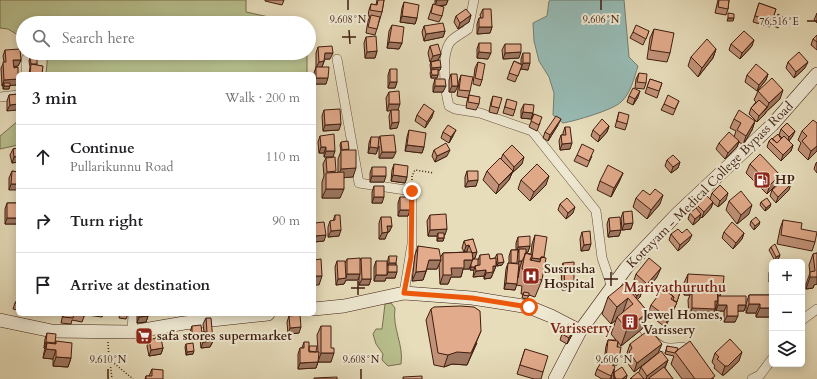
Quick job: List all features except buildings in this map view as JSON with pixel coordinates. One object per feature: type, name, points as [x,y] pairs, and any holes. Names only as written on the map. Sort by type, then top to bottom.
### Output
[{"type":"main road","name":"Kottayam - Medical College Bypass Road","points":[[555,379],[580,331],[614,292],[630,264],[677,214],[772,125],[817,74]]},
{"type":"main road","points":[[316,309],[344,306],[404,293],[472,298],[529,307],[551,316],[580,331]]},
{"type":"main road","points":[[0,320],[52,331],[108,333],[132,332],[184,323],[249,316]]},
{"type":"street","points":[[474,0],[468,29],[451,40],[447,47],[445,82],[449,106],[454,109],[480,113],[532,131],[596,211],[602,258],[614,292]]},
{"type":"street","points":[[337,59],[359,183],[412,191],[411,257],[404,293]]},
{"type":"street","points":[[26,60],[26,72]]},
{"type":"street","points":[[0,97],[16,95]]},
{"type":"street","points":[[627,307],[660,345],[667,348],[687,348],[697,358]]},
{"type":"street","points":[[805,318],[817,309]]},
{"type":"street","points":[[132,332],[133,316]]},
{"type":"street","points":[[752,379],[760,376],[769,363]]},
{"type":"path","points":[[412,191],[413,172],[419,170],[434,173]]},
{"type":"path","points":[[108,333],[109,359],[112,379]]},
{"type":"path","points":[[109,359],[133,379]]},
{"type":"green space","points":[[0,0],[246,0],[246,12],[264,16],[16,16],[16,34],[8,29],[0,28]]},
{"type":"green space","points":[[47,60],[307,60],[307,72],[46,72]]},
{"type":"green space","points":[[16,123],[16,145],[0,149],[0,136]]},
{"type":"green space","points":[[391,303],[395,308],[395,323],[401,350],[401,364],[388,366],[382,360],[383,354],[376,344],[373,334],[376,329],[382,329],[385,304]]},
{"type":"water","points":[[624,0],[629,57],[638,66],[632,85],[621,102],[617,105],[594,115],[563,123],[553,115],[554,93],[549,77],[539,61],[534,41],[533,23],[547,16],[549,1]]},
{"type":"place","name":"HP","points":[[762,180]]},
{"type":"place","name":"Susrusha Hospital","points":[[531,276]]},
{"type":"place","name":"Jewel Homes, Varissery","points":[[630,322]]},
{"type":"place","name":"safa stores supermarket","points":[[144,336]]},
{"type":"district","name":"Mariyathuruthu","points":[[675,287]]},
{"type":"district","name":"Varisserry","points":[[581,328]]},
{"type":"route","points":[[412,191],[411,257],[404,293],[472,298],[529,307]]}]
